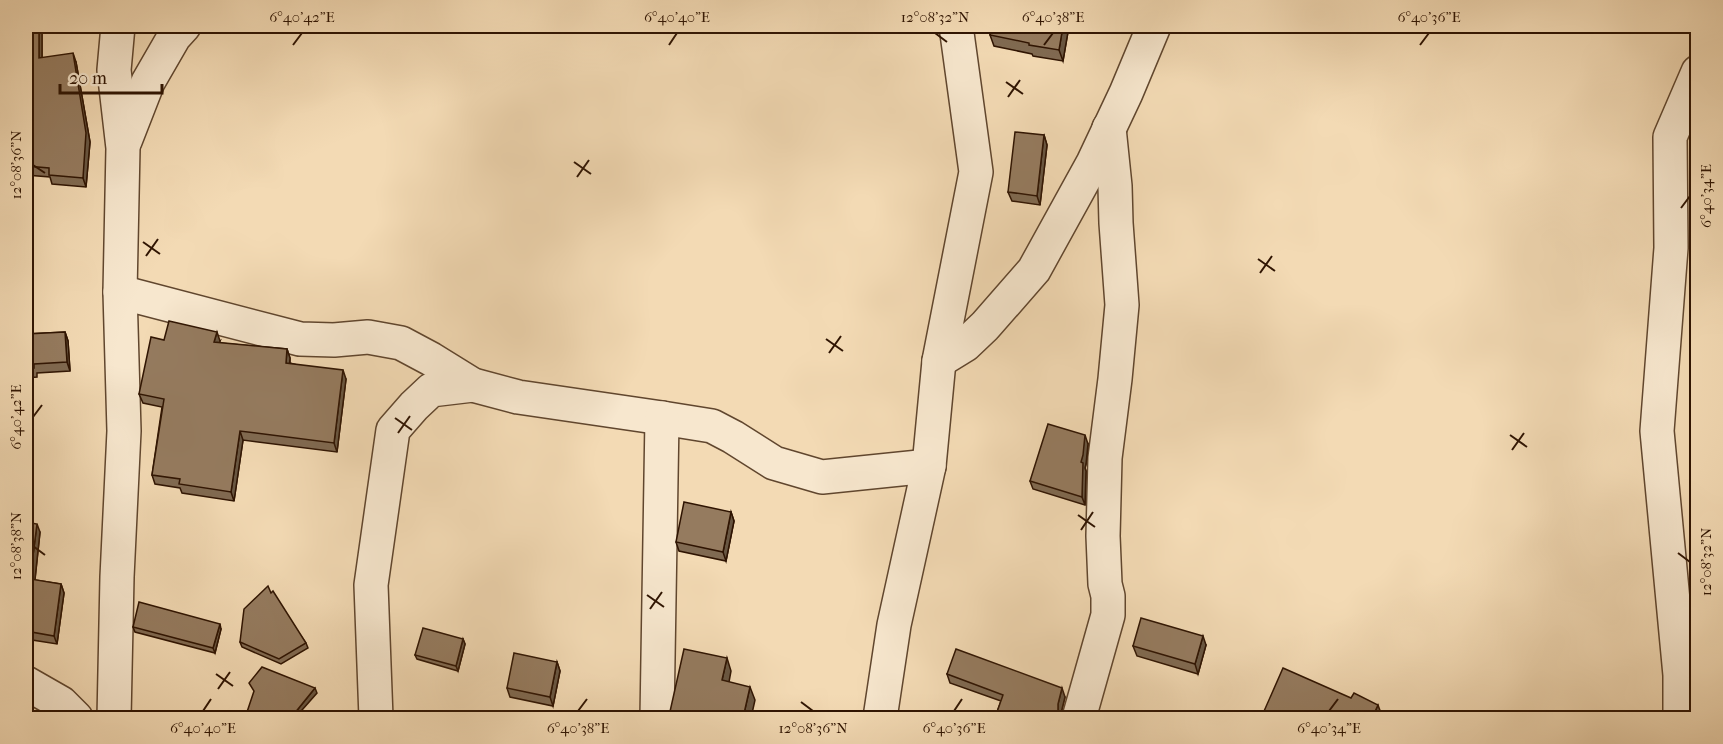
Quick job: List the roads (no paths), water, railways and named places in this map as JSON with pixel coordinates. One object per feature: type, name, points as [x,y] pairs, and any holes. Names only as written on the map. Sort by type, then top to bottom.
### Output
[{"type":"street","points":[[114,718],[117,577],[124,432],[120,292],[123,148],[114,70],[118,26]]},
{"type":"street","points":[[123,148],[148,82],[174,37],[184,26]]},
{"type":"street","points":[[880,718],[894,625],[929,466],[939,361],[976,172],[956,26]]},
{"type":"street","points":[[939,361],[965,345],[985,326],[1034,270],[1092,163],[1126,93],[1154,26]]},
{"type":"street","points":[[1680,718],[1680,675],[1657,431],[1671,248],[1670,137],[1698,72]]},
{"type":"street","points":[[1079,718],[1108,615],[1103,536],[1105,458],[1122,304],[1109,128]]},
{"type":"street","points":[[120,292],[300,339],[334,340],[368,337],[401,343],[473,385],[518,397],[712,426],[774,463],[822,477],[929,466]]},
{"type":"street","points":[[376,718],[371,585],[393,430],[431,390],[473,385]]},
{"type":"street","points":[[657,718],[662,418]]},
{"type":"street","points":[[26,683],[61,703],[76,718]]}]
